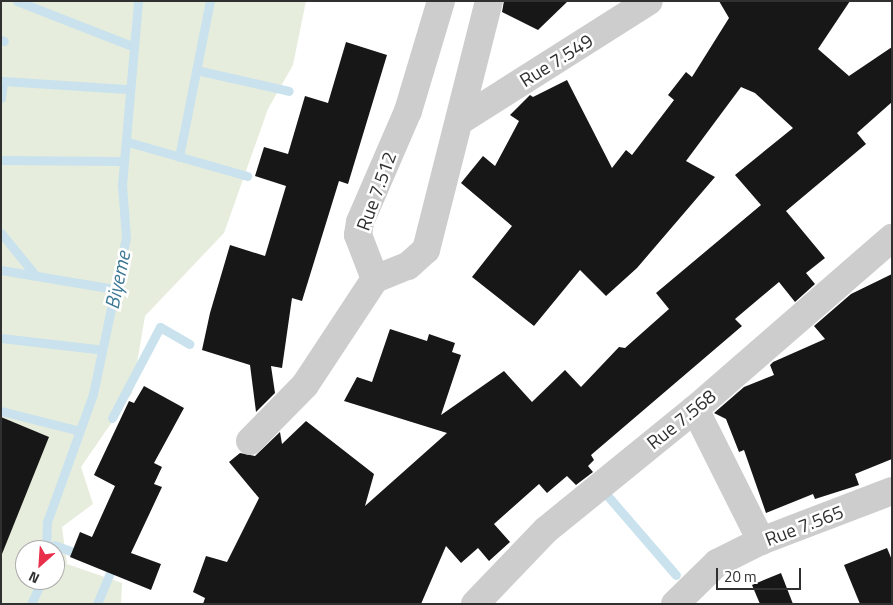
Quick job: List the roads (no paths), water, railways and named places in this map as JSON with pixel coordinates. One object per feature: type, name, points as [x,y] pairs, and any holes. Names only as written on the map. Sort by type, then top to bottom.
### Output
[{"type":"street","name":"Rue 7.512","points":[[375,279],[358,235],[360,222],[408,111],[441,1]]},
{"type":"street","points":[[250,441],[305,384],[375,279],[408,266],[426,250],[462,119],[489,1]]},
{"type":"street","name":"Rue 7.549","points":[[462,119],[649,1]]},
{"type":"street","name":"Rue 7.568","points":[[475,604],[546,530],[695,409],[892,238]]},
{"type":"street","points":[[695,409],[761,541]]},
{"type":"street","name":"Rue 7.565","points":[[675,604],[717,563],[761,541],[892,491]]},
{"type":"waterway","points":[[17,1],[129,45]]},
{"type":"waterway","name":"Biyeme","points":[[46,540],[47,522],[93,394],[126,238],[122,185],[138,1]]},
{"type":"waterway","points":[[179,157],[210,1]]},
{"type":"waterway","points":[[196,70],[289,91]]},
{"type":"waterway","points":[[1,98],[3,81],[126,89]]},
{"type":"waterway","points":[[128,142],[247,176]]},
{"type":"waterway","points":[[1,160],[119,161]]},
{"type":"waterway","points":[[1,233],[36,276]]},
{"type":"waterway","points":[[1,270],[109,288]]},
{"type":"waterway","points":[[112,418],[160,327],[190,344]]},
{"type":"waterway","points":[[1,338],[96,349]]},
{"type":"waterway","points":[[1,411],[76,430]]},
{"type":"waterway","points":[[606,494],[676,575]]},
{"type":"waterway","points":[[65,549],[82,555]]},
{"type":"waterway","points":[[97,604],[114,563]]},
{"type":"waterway","name":"Biyeme","points":[[31,604],[37,590]]}]
